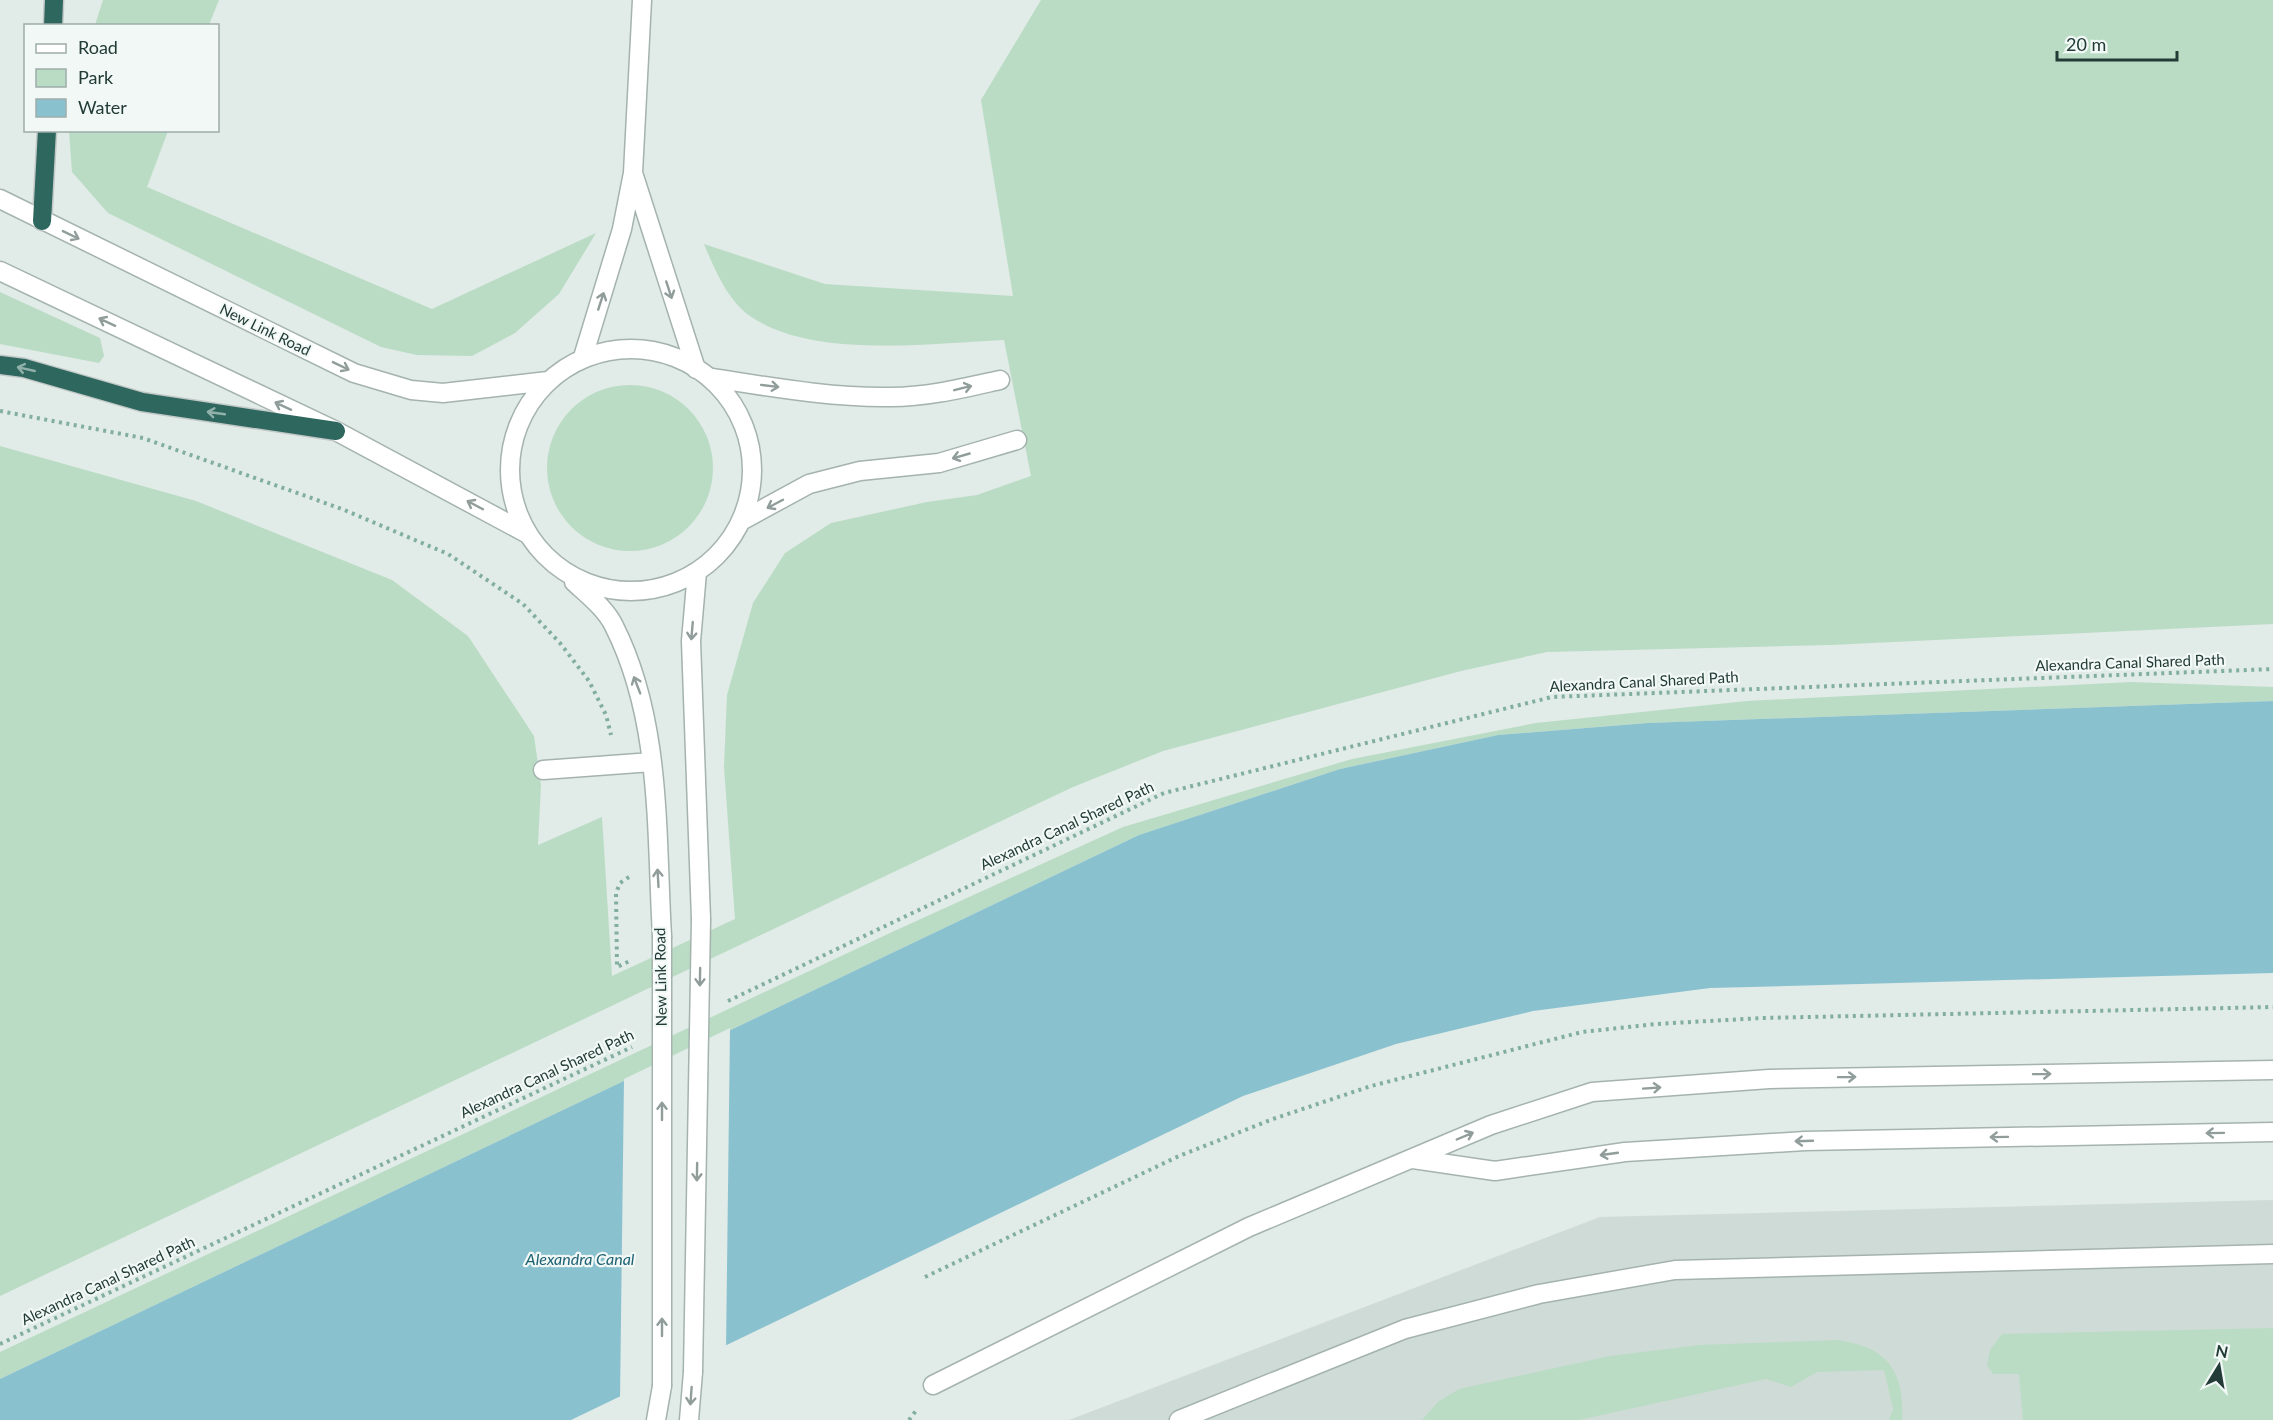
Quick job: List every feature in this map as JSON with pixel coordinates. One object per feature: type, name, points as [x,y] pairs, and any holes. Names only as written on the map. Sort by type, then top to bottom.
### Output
[{"type":"highway","points":[[53,24],[54,0]]},
{"type":"highway","points":[[42,221],[47,132]]},
{"type":"highway","points":[[0,365],[24,368],[142,402],[336,431]]},
{"type":"street","points":[[583,357],[622,229],[633,173],[642,0]]},
{"type":"street","points":[[633,173],[696,369]]},
{"type":"street","name":"New Link Road","points":[[0,199],[354,373],[411,390],[443,393],[548,381]]},
{"type":"street","name":"New Link Road","points":[[0,271],[336,431],[526,533],[555,565],[594,600],[614,624],[642,699],[652,762],[662,936],[662,1386],[656,1420]]},
{"type":"street","name":"New Link Road","points":[[526,533],[511,495],[510,454],[520,417],[548,381],[583,357],[623,350],[664,355],[712,378],[741,420],[751,453],[751,487],[741,521],[723,550],[697,572],[665,586],[631,592],[590,585],[555,565]]},
{"type":"street","points":[[712,378],[843,395],[892,397],[950,392],[1000,380]]},
{"type":"street","points":[[741,521],[809,484],[860,471],[939,463],[1017,440]]},
{"type":"street","points":[[689,1420],[693,1372],[701,919],[691,641],[697,572]]},
{"type":"street","points":[[543,770],[652,762]]},
{"type":"street","points":[[933,1385],[1249,1227],[1491,1125],[1592,1092],[1769,1079],[2273,1070]]},
{"type":"street","points":[[1411,1158],[1495,1171],[1625,1152],[1805,1141],[2273,1132]]},
{"type":"street","points":[[1179,1420],[1405,1329],[1539,1294],[1675,1270],[2273,1254]]},
{"type":"path","points":[[0,411],[143,438],[342,509],[448,554],[523,604],[560,643],[589,681],[606,715],[617,764]]},
{"type":"path","name":"Alexandra Canal Shared Path","points":[[722,1004],[1164,793],[1551,697],[2273,669]]},
{"type":"path","points":[[617,967],[616,893],[620,883],[635,876]]},
{"type":"path","name":"Alexandra Canal Shared Path","points":[[0,1344],[636,1045]]},
{"type":"shaded area","points":[[2273,1200],[2273,1420],[1069,1420],[1600,1217]]},
{"type":"green space","points":[[103,0],[219,0],[209,24],[95,24]]},
{"type":"green space","points":[[1041,0],[2273,0],[2273,624],[1831,645],[1547,652],[1461,671],[1163,751],[1073,787],[0,1296],[0,446],[196,501],[392,580],[468,636],[534,736],[541,785],[538,845],[602,817],[612,976],[735,919],[724,767],[727,695],[753,603],[785,553],[831,523],[927,502],[977,495],[1031,476],[1004,340],[875,346],[809,339],[779,331],[753,318],[736,303],[723,285],[704,244],[825,284],[1013,296],[981,100]]},
{"type":"green space","points":[[69,132],[168,132],[147,187],[432,309],[596,233],[559,294],[515,333],[472,356],[417,355],[381,347],[108,213],[72,172]]},
{"type":"green space","points":[[0,292],[100,338],[104,356],[99,363],[0,344]]},
{"type":"green space","points":[[630,385],[662,392],[676,399],[688,410],[699,422],[706,436],[713,468],[706,500],[699,514],[688,526],[676,537],[662,544],[630,551],[598,544],[584,537],[572,526],[561,514],[554,500],[547,468],[554,436],[561,422],[572,410],[584,399],[598,392]]},
{"type":"green space","points":[[2131,682],[2273,687],[2273,701],[1648,723],[1498,735],[1340,769],[1139,835],[0,1379],[0,1352],[890,933],[1123,827],[1352,759],[1536,723],[1747,701]]},
{"type":"green space","points":[[2273,1328],[2273,1420],[2023,1420],[2019,1374],[1993,1374],[1987,1365],[1990,1350],[2002,1334]]},
{"type":"green space","points":[[1838,1340],[1855,1343],[1869,1349],[1881,1355],[1889,1364],[1900,1388],[1902,1420],[1889,1420],[1893,1409],[1884,1370],[1817,1372],[1791,1387],[1766,1379],[1579,1420],[1422,1420],[1438,1402],[1459,1389],[1610,1356],[1699,1345]]},
{"type":"water","name":"Alexandra Canal","points":[[2273,701],[2273,973],[1710,988],[1533,1011],[1396,1044],[1243,1096],[571,1420],[0,1420],[0,1379],[1139,835],[1340,769],[1498,735],[1648,723]]},
{"type":"pier","points":[[730,1028],[726,1349],[620,1400],[624,1079]]}]
